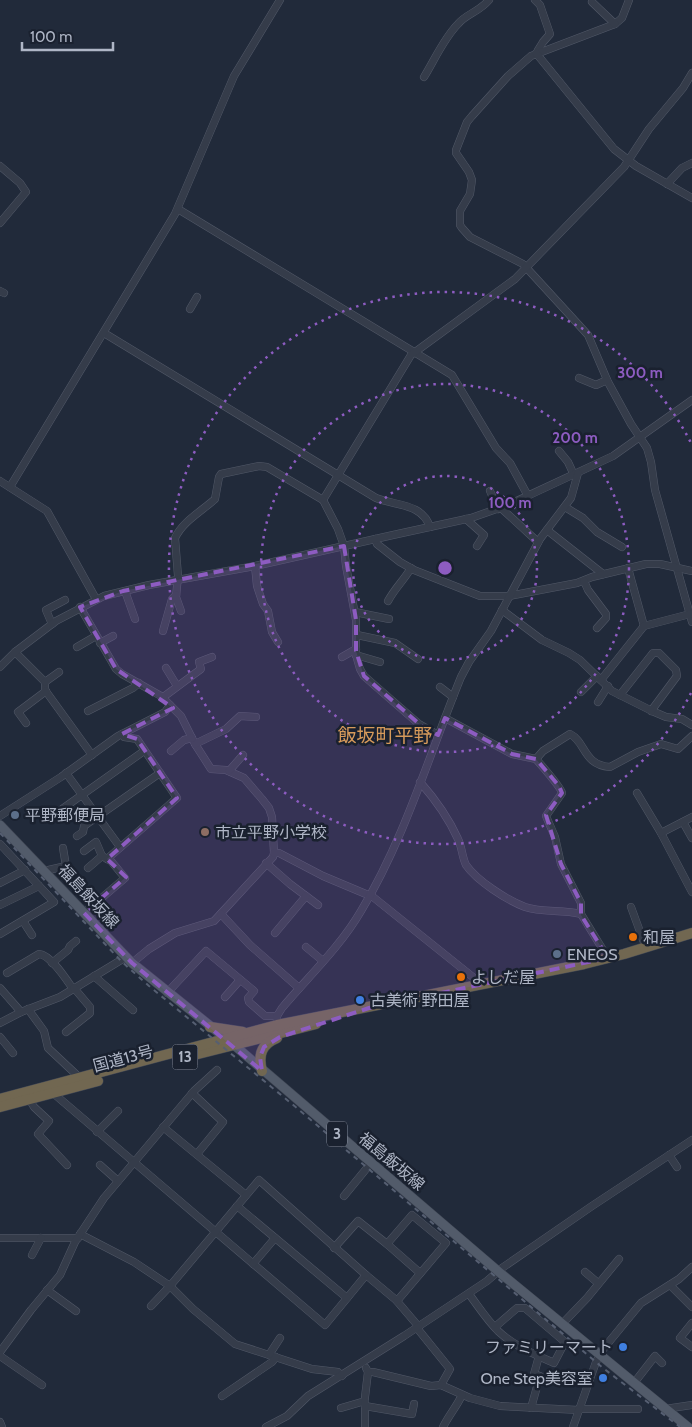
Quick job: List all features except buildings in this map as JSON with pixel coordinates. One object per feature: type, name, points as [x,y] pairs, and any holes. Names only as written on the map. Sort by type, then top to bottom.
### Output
[{"type":"highway","name":"国道13号","points":[[0,1107],[230,1042],[277,1021],[369,1008],[608,958],[692,933]]},
{"type":"highway","name":"国道13号","points":[[0,1099],[230,1042],[328,1022],[369,1008]]},
{"type":"highway","points":[[262,1071],[260,1057],[268,1043],[280,1037],[328,1022]]},
{"type":"highway","points":[[210,1027],[251,1033]]},
{"type":"main road","name":"福島飯坂線","points":[[0,825],[129,960],[230,1042],[499,1272],[688,1427]]},
{"type":"street","points":[[10,488],[178,209],[234,76],[280,0]]},
{"type":"street","points":[[424,77],[460,21],[479,11],[489,0]]},
{"type":"street","points":[[535,0],[540,5],[550,34],[540,45],[538,53]]},
{"type":"street","points":[[629,0],[622,18],[615,24],[538,53],[508,76],[472,116],[461,136],[456,153],[472,180],[470,194],[460,211],[461,227],[470,237],[519,261],[588,335],[607,380],[631,424],[647,448],[652,462],[655,490],[692,622]]},
{"type":"street","points":[[592,2],[615,24]]},
{"type":"street","points":[[538,53],[614,149],[628,161],[692,198]]},
{"type":"street","points":[[323,500],[414,352],[505,287],[526,267],[628,161],[653,122],[683,88],[692,73]]},
{"type":"street","points":[[667,184],[682,168],[692,163]]},
{"type":"street","points":[[0,166],[20,183],[26,192],[0,223]]},
{"type":"street","points":[[178,209],[452,375],[496,448],[510,463],[528,496]]},
{"type":"street","points":[[190,309],[197,297]]},
{"type":"street","points":[[104,333],[376,498],[413,508],[423,515],[430,527]]},
{"type":"street","points":[[579,378],[596,385],[607,380]]},
{"type":"street","points":[[2,662],[52,624],[96,599],[125,590],[255,566],[375,540],[466,519],[499,508],[613,456],[692,400]]},
{"type":"street","points":[[167,992],[206,952],[254,991],[248,998],[249,1002],[265,1016],[277,1021],[299,988],[346,934],[370,896],[392,853],[453,697],[469,662],[491,631],[538,542],[571,498],[576,474],[558,451]]},
{"type":"street","points":[[181,612],[176,595],[178,581],[175,538],[182,526],[215,499],[221,474],[259,466],[267,467],[323,500],[338,529],[344,546],[354,612],[356,652],[360,669],[368,680],[419,724],[438,735]]},
{"type":"street","points":[[0,481],[47,511],[96,599]]},
{"type":"street","points":[[490,491],[499,508],[538,542]]},
{"type":"street","points":[[565,507],[583,518],[597,532],[622,546]]},
{"type":"street","points":[[466,519],[484,535],[477,546]]},
{"type":"street","points":[[547,530],[603,574]]},
{"type":"street","points":[[375,540],[400,562],[411,568],[480,596],[508,596],[584,581],[603,574],[646,564],[676,567],[692,571]]},
{"type":"street","points":[[255,566],[261,598],[268,611],[272,632],[278,642]]},
{"type":"street","points":[[388,601],[396,586],[403,582],[411,568]]},
{"type":"street","points":[[628,568],[644,626]]},
{"type":"street","points":[[584,581],[588,590],[606,614],[606,618],[597,628]]},
{"type":"street","points":[[125,590],[135,619]]},
{"type":"street","points":[[163,631],[172,599],[176,595]]},
{"type":"street","points":[[52,624],[46,610],[65,600]]},
{"type":"street","points":[[0,1023],[60,998],[94,976],[129,960],[175,933],[214,921],[274,853],[272,817],[269,808],[244,778],[229,771],[211,769],[181,716],[162,698],[116,669],[80,608]]},
{"type":"street","points":[[502,610],[542,640],[569,653],[612,691],[666,717],[682,719],[692,725]]},
{"type":"street","points":[[354,612],[389,619]]},
{"type":"street","points":[[582,692],[599,678],[644,626],[690,614]]},
{"type":"street","points":[[356,634],[395,643],[418,659]]},
{"type":"street","points":[[77,647],[96,636]]},
{"type":"street","points":[[100,643],[113,636]]},
{"type":"street","points":[[15,652],[45,682],[46,691],[92,755]]},
{"type":"street","points":[[342,657],[356,652],[380,662]]},
{"type":"street","points":[[620,695],[653,653],[659,653],[676,670],[677,676],[651,710]]},
{"type":"street","points":[[162,698],[201,669],[199,662],[201,660],[212,656]]},
{"type":"street","points":[[166,668],[177,686]]},
{"type":"street","points":[[45,682],[60,672]]},
{"type":"street","points":[[88,711],[139,683]]},
{"type":"street","points":[[598,702],[608,686]]},
{"type":"street","points":[[440,687],[453,697]]},
{"type":"street","points":[[26,723],[18,712],[46,691]]},
{"type":"street","points":[[0,816],[122,734],[165,712],[170,705]]},
{"type":"street","points":[[171,750],[184,740],[194,741],[226,728],[240,716],[256,717]]},
{"type":"street","points":[[445,718],[512,754],[536,759],[562,790],[546,816],[555,837],[561,864],[581,903],[581,914],[608,958]]},
{"type":"street","points":[[88,868],[120,847],[177,798],[137,740],[124,737],[122,734]]},
{"type":"street","points":[[536,759],[543,751],[570,734],[574,736],[587,757],[610,767],[638,752],[661,744],[678,749],[692,736]]},
{"type":"street","points":[[55,814],[144,751]]},
{"type":"street","points":[[229,771],[243,755]]},
{"type":"street","points":[[66,773],[120,847]]},
{"type":"street","points":[[77,836],[83,832],[84,826],[160,773]]},
{"type":"street","points":[[420,782],[432,795],[458,838],[466,865],[493,889],[507,899],[525,907],[542,911],[581,914]]},
{"type":"street","points":[[636,794],[661,833],[692,892]]},
{"type":"street","points":[[661,833],[692,817]]},
{"type":"street","points":[[683,822],[692,838]]},
{"type":"street","points":[[84,851],[96,842],[105,857],[120,870],[125,878],[84,913]]},
{"type":"street","points":[[0,844],[54,902],[0,934]]},
{"type":"street","points":[[44,871],[66,866],[63,848]]},
{"type":"street","points":[[274,853],[279,853],[323,876],[370,896],[474,978],[476,985]]},
{"type":"street","points":[[266,863],[318,905]]},
{"type":"street","points":[[0,883],[25,870]]},
{"type":"street","points":[[0,905],[39,886]]},
{"type":"street","points":[[275,933],[306,896]]},
{"type":"street","points":[[631,907],[646,948]]},
{"type":"street","points":[[221,914],[250,945],[299,988]]},
{"type":"street","points":[[23,921],[32,935]]},
{"type":"street","points":[[52,963],[76,941]]},
{"type":"street","points":[[306,947],[323,961]]},
{"type":"street","points":[[7,973],[39,954],[43,954],[90,1007],[90,1013],[66,1032]]},
{"type":"street","points":[[94,976],[132,1010]]},
{"type":"street","points":[[225,997],[240,980]]},
{"type":"street","points":[[0,988],[44,1031],[48,1048],[80,1078]]},
{"type":"street","points":[[0,1037],[13,1053]]},
{"type":"street","points":[[42,1385],[0,1354],[60,1275],[79,1236],[104,1198],[192,1093],[217,1070]]},
{"type":"street","points":[[53,1093],[325,1325],[366,1275]]},
{"type":"street","points":[[192,1093],[223,1122],[197,1154]]},
{"type":"street","points":[[29,1100],[49,1121],[38,1134],[67,1165]]},
{"type":"street","points":[[97,1132],[118,1111]]},
{"type":"street","points":[[163,1127],[246,1195]]},
{"type":"street","points":[[266,1427],[286,1416],[308,1396],[469,1294],[502,1268],[692,1140]]},
{"type":"street","points":[[669,1155],[678,1166]]},
{"type":"street","points":[[344,1196],[371,1163]]},
{"type":"street","points":[[100,1165],[118,1181]]},
{"type":"street","points":[[151,1306],[259,1180],[334,1248],[397,1301],[450,1369],[441,1385]]},
{"type":"street","points":[[238,1206],[347,1298]]},
{"type":"street","points":[[388,1244],[412,1215],[446,1243],[397,1301]]},
{"type":"street","points":[[334,1248],[358,1221],[388,1244],[420,1273]]},
{"type":"street","points":[[0,1238],[79,1236],[134,1262],[170,1286],[227,1338],[242,1347],[312,1368],[338,1372],[342,1376]]},
{"type":"street","points":[[32,1255],[41,1238]]},
{"type":"street","points":[[253,1264],[276,1238]]},
{"type":"street","points":[[562,1324],[619,1259]]},
{"type":"street","points":[[573,1427],[599,1355],[641,1303],[670,1285],[692,1267]]},
{"type":"street","points":[[585,1272],[598,1283]]},
{"type":"street","points":[[670,1285],[692,1307]]},
{"type":"street","points":[[47,1290],[76,1311]]},
{"type":"street","points":[[469,1294],[495,1328],[524,1350],[554,1363],[565,1342],[525,1308],[517,1308],[495,1328]]},
{"type":"street","points":[[692,1323],[680,1338],[692,1347]]},
{"type":"street","points":[[222,1396],[272,1362],[272,1356],[280,1338]]},
{"type":"street","points":[[531,1408],[540,1376],[534,1374],[539,1356]]},
{"type":"street","points":[[634,1383],[655,1356],[662,1363]]},
{"type":"street","points":[[362,1363],[368,1372],[365,1427]]},
{"type":"street","points":[[368,1372],[431,1386],[441,1385],[462,1395],[500,1406],[638,1409]]},
{"type":"street","points":[[443,1427],[454,1407],[458,1405],[462,1395]]},
{"type":"street","points":[[341,1408],[365,1403],[412,1414],[414,1404]]},
{"type":"street","points":[[665,1409],[692,1404]]},
{"type":"street","points":[[0,1422],[2,1427]]},
{"type":"highlighted area","points":[[344,546],[356,620],[356,651],[364,676],[424,728],[438,735],[445,718],[512,754],[536,759],[559,786],[562,793],[546,815],[561,864],[581,903],[581,915],[608,958],[369,1008],[280,1037],[264,1047],[260,1057],[262,1071],[132,963],[84,913],[126,877],[107,859],[177,798],[137,739],[122,734],[173,708],[116,669],[80,607],[123,591]]},
{"type":"railway","points":[[0,833],[121,961],[149,986],[292,1104],[603,1368],[680,1427]]},
{"type":"place","name":"平野郵便局","points":[[15,815]]},
{"type":"place","name":"市立平野小学校","points":[[205,832]]},
{"type":"place","name":"和屋","points":[[633,937]]},
{"type":"place","name":"ENEOS","points":[[557,954]]},
{"type":"place","name":"よしだ屋","points":[[461,977]]},
{"type":"place","name":"古美術 野田屋","points":[[360,1000]]},
{"type":"place","name":"ファミリーマート","points":[[623,1347]]},
{"type":"place","name":"One Step美容室","points":[[603,1378]]},
{"type":"district","name":"飯坂町平野","points":[[385,735]]}]
